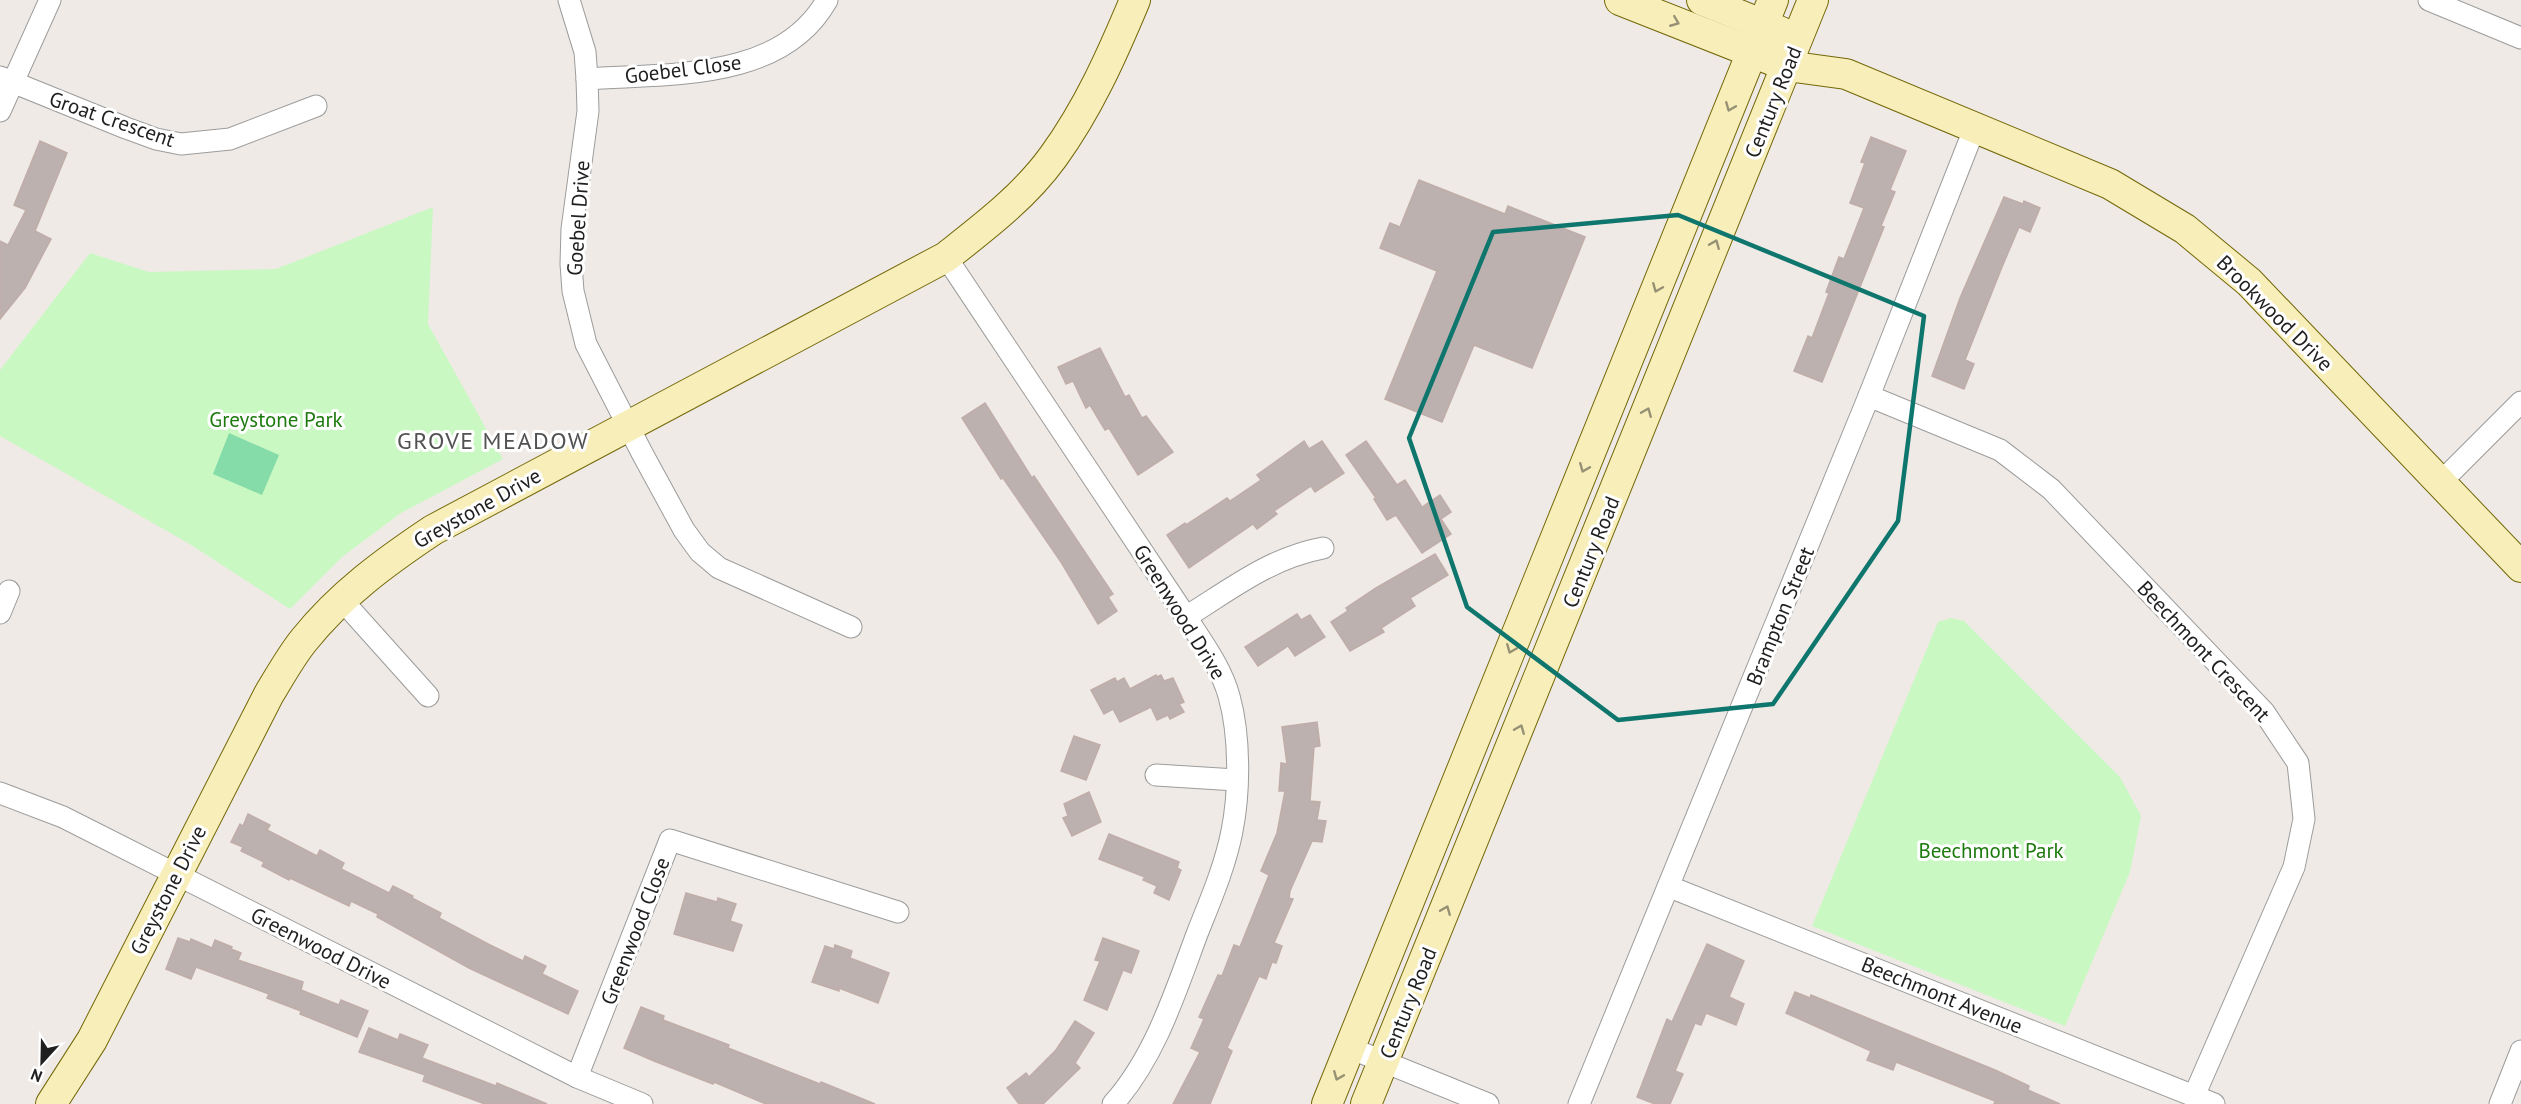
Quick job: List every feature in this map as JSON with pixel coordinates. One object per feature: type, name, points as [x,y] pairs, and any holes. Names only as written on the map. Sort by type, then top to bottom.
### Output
[{"type":"street","points":[[0,111],[6,79],[50,0]]},
{"type":"street","name":"Goebel Drive","points":[[569,0],[585,52],[587,80],[588,111],[573,229],[573,291],[586,344],[628,428],[684,530],[700,552],[718,568],[851,627]]},
{"type":"street","name":"Goebel Close","points":[[587,80],[703,70],[747,63],[798,37],[818,16],[826,0]]},
{"type":"street","name":"Greystone Drive","points":[[51,1104],[92,1040],[269,694],[303,641],[341,599],[397,554],[433,530],[946,257],[1001,213],[1052,159],[1091,98],[1135,0]]},
{"type":"street","name":"Brookwood Drive","points":[[1620,0],[1787,66],[1846,74]]},
{"type":"street","name":"Brookwood Drive","points":[[1702,0],[1768,12],[1798,39],[1846,74],[2110,184],[2185,229],[2249,282],[2521,567]]},
{"type":"street","name":"Century Road","points":[[1366,1104],[1814,0]]},
{"type":"street","points":[[2428,0],[2521,38]]},
{"type":"street","name":"Century Road","points":[[1327,1104],[1768,12]]},
{"type":"street","name":"Groat Crescent","points":[[6,79],[126,128],[156,139],[181,144],[230,139],[316,106]]},
{"type":"street","name":"Brampton Street","points":[[1579,1104],[1670,887],[1869,396],[1975,127]]},
{"type":"street","name":"Greenwood Drive","points":[[946,257],[1186,616],[1221,673],[1229,696],[1237,750],[1232,829],[1226,854],[1188,959],[1153,1045],[1142,1065],[1113,1104]]},
{"type":"street","name":"Beechmont Crescent","points":[[1869,396],[2000,450],[2051,489],[2264,712],[2298,763],[2304,819],[2294,867],[2194,1096]]},
{"type":"street","points":[[2441,482],[2521,402]]},
{"type":"street","points":[[1186,616],[1275,562],[1297,553],[1323,548]]},
{"type":"street","points":[[0,613],[9,591]]},
{"type":"street","points":[[341,599],[428,696]]},
{"type":"street","points":[[1156,776],[1236,780]]},
{"type":"street","name":"Greenwood Drive","points":[[0,793],[63,817],[577,1077],[642,1104]]},
{"type":"street","name":"Greenwood Close","points":[[577,1077],[670,840],[898,912]]},
{"type":"street","name":"Beechmont Avenue","points":[[1670,887],[2214,1104]]},
{"type":"street","points":[[1350,1048],[1488,1104]]},
{"type":"street","points":[[2500,1104],[2521,1051]]},
{"type":"highlighted area","points":[[1678,215],[1924,316],[1898,521],[1773,704],[1618,720],[1467,607],[1409,438],[1493,232]]},
{"type":"green space","name":"Greystone Park","points":[[433,207],[428,324],[503,459],[401,513],[342,557],[290,609],[188,543],[0,436],[0,370],[90,253],[149,272],[276,269]]},
{"type":"green space","points":[[229,433],[279,455],[262,495],[213,474]]},
{"type":"green space","name":"Beechmont Park","points":[[1951,618],[1964,621],[2120,777],[2141,816],[2130,872],[2065,1026],[1812,926],[1938,622]]},
{"type":"building","points":[[1871,137],[1906,151],[1890,190],[1895,192],[1881,226],[1884,227],[1822,382],[1794,371],[1808,336],[1812,338],[1829,293],[1826,292],[1839,257],[1844,259],[1864,208],[1850,203],[1865,163],[1861,162]]},
{"type":"building","points":[[40,141],[67,153],[35,231],[51,239],[25,288],[0,319],[0,241],[8,245],[26,210],[14,205]]},
{"type":"building","points":[[1419,180],[1505,214],[1508,206],[1585,237],[1532,368],[1474,345],[1442,422],[1385,399],[1437,271],[1380,248],[1390,223],[1400,227]]},
{"type":"building","points":[[2004,197],[2023,204],[2024,201],[2040,208],[2030,232],[2019,227],[2002,267],[1965,360],[1974,364],[1964,389],[1932,376],[1960,298]]},
{"type":"building","points":[[1100,348],[1125,397],[1129,395],[1142,418],[1146,416],[1173,452],[1138,475],[1109,428],[1105,430],[1090,405],[1086,408],[1073,381],[1066,384],[1058,367]]},
{"type":"building","points":[[985,403],[1032,478],[1034,476],[1113,594],[1108,597],[1117,611],[1098,624],[1061,562],[1003,478],[1001,479],[962,418]]},
{"type":"building","points":[[1304,441],[1309,449],[1322,441],[1344,473],[1315,492],[1311,486],[1274,511],[1277,514],[1257,529],[1253,524],[1189,568],[1167,535],[1227,498],[1230,501],[1261,480],[1257,475]]},
{"type":"building","points":[[1366,441],[1397,485],[1405,480],[1422,507],[1440,495],[1451,512],[1441,519],[1451,534],[1422,553],[1396,515],[1387,520],[1374,499],[1376,498],[1346,455]]},
{"type":"building","points":[[1435,554],[1448,575],[1410,598],[1415,606],[1381,628],[1384,632],[1350,651],[1331,622],[1348,611],[1346,608],[1376,588]]},
{"type":"building","points":[[1297,614],[1301,620],[1310,615],[1325,637],[1295,656],[1288,646],[1258,666],[1245,647]]},
{"type":"building","points":[[1156,675],[1157,677],[1161,675],[1164,681],[1173,678],[1184,702],[1179,704],[1184,712],[1170,719],[1168,715],[1157,720],[1151,707],[1120,722],[1113,709],[1104,714],[1091,690],[1115,678],[1117,682],[1124,678],[1130,689]]},
{"type":"building","points":[[1317,722],[1320,746],[1314,747],[1310,801],[1320,802],[1317,820],[1326,821],[1322,842],[1312,841],[1290,891],[1289,898],[1293,899],[1274,943],[1282,946],[1276,963],[1272,962],[1266,979],[1259,976],[1227,1048],[1232,1051],[1210,1104],[1173,1104],[1200,1052],[1191,1048],[1204,1019],[1199,1017],[1218,975],[1222,976],[1234,945],[1240,947],[1269,875],[1261,871],[1277,833],[1285,791],[1279,791],[1281,763],[1287,764],[1282,727]]},
{"type":"building","points":[[1074,736],[1100,745],[1086,780],[1061,771]]},
{"type":"building","points":[[1089,792],[1101,822],[1072,836],[1063,818],[1068,816],[1064,804]]},
{"type":"building","points":[[248,814],[270,825],[267,830],[317,856],[320,850],[344,863],[341,869],[389,893],[393,886],[413,896],[412,898],[441,913],[439,918],[490,945],[523,961],[525,956],[546,966],[542,974],[578,991],[568,1014],[469,968],[377,917],[378,914],[351,901],[349,906],[262,866],[264,862],[241,851],[243,847],[231,842],[240,824],[243,826]]},
{"type":"building","points":[[1109,834],[1179,862],[1177,868],[1181,870],[1169,900],[1154,893],[1157,886],[1143,880],[1145,877],[1099,859]]},
{"type":"building","points":[[686,893],[717,902],[718,898],[736,904],[730,921],[742,925],[733,951],[674,934]]},
{"type":"building","points":[[178,938],[190,942],[191,939],[212,948],[215,940],[241,953],[238,960],[303,982],[301,990],[339,1005],[341,1000],[368,1011],[357,1037],[267,998],[269,994],[196,967],[191,979],[166,969]]},
{"type":"building","points":[[1103,938],[1139,951],[1131,973],[1123,970],[1107,1010],[1084,1000],[1100,961],[1095,960]]},
{"type":"building","points":[[1707,944],[1744,961],[1729,997],[1744,1004],[1736,1025],[1706,1013],[1701,1025],[1695,1023],[1675,1071],[1683,1074],[1670,1104],[1655,1104],[1637,1097],[1667,1019],[1672,1022]]},
{"type":"building","points":[[835,945],[852,951],[850,958],[889,973],[878,1003],[839,988],[839,991],[812,982],[825,946],[834,949]]},
{"type":"building","points":[[1795,992],[1810,998],[1811,995],[1995,1070],[2029,1086],[2028,1090],[2060,1104],[1994,1104],[1995,1101],[1896,1062],[1893,1070],[1867,1060],[1871,1051],[1786,1013]]},
{"type":"building","points":[[641,1007],[664,1016],[663,1020],[729,1045],[728,1048],[875,1104],[766,1104],[714,1082],[713,1084],[654,1061],[624,1048]]},
{"type":"building","points":[[1075,1021],[1094,1033],[1075,1063],[1080,1068],[1043,1104],[1019,1104],[1007,1088],[1026,1073],[1029,1077],[1056,1050]]},
{"type":"building","points":[[369,1028],[398,1040],[400,1034],[428,1045],[422,1058],[496,1086],[497,1083],[547,1104],[485,1104],[423,1081],[425,1075],[359,1052]]},
{"type":"district","name":"GROVE MEADOW","points":[[493,440]]}]
